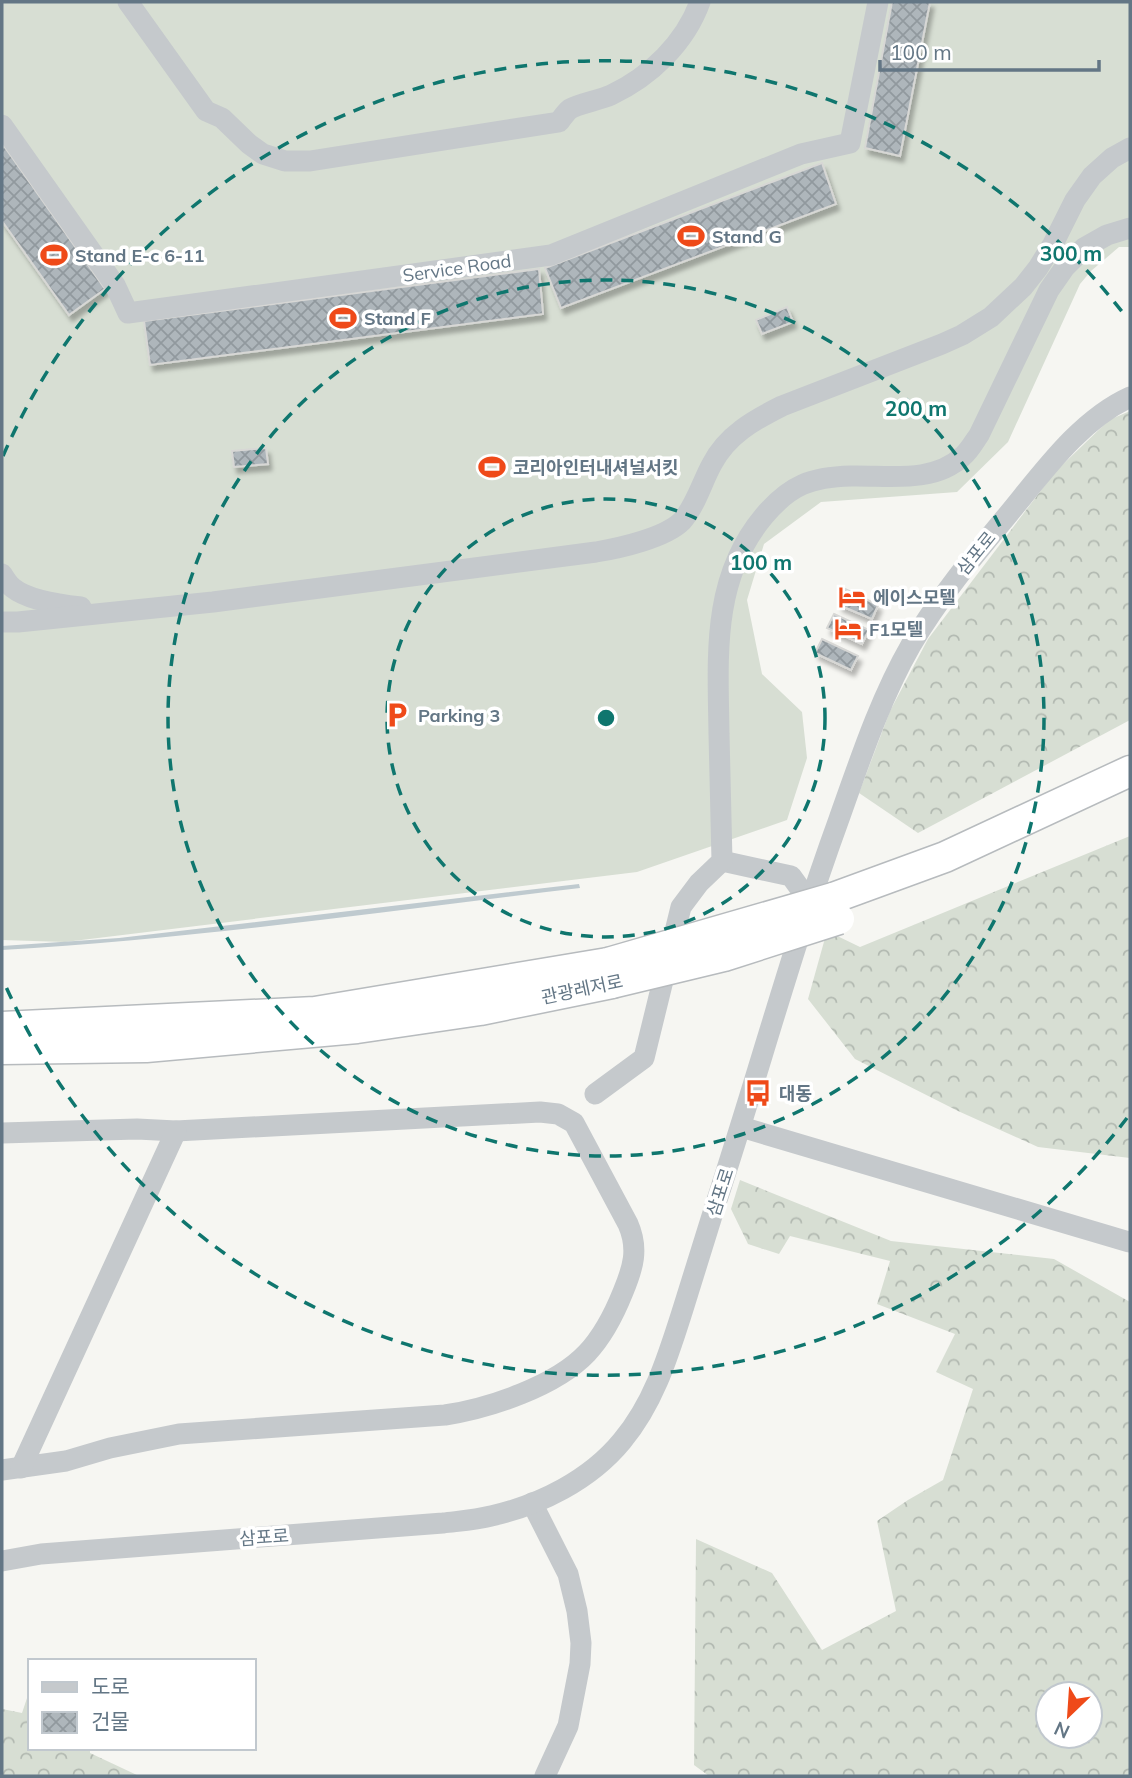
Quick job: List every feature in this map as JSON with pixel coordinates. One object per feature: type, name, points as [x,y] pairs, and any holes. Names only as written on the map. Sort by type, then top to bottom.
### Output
[{"type":"highway","name":"관광레저로","points":[[2,1027],[316,1012],[723,956],[827,906],[945,857],[1130,771]]},
{"type":"highway","name":"관광레저로","points":[[827,906],[1016,845],[1130,793]]},
{"type":"highway","name":"관광레저로","points":[[2,1049],[145,1047],[358,1028],[480,1010],[610,973]]},
{"type":"street","points":[[128,2],[206,111],[222,118],[263,154],[285,161],[310,161],[559,122],[569,110],[614,94],[646,74],[670,53],[686,31],[700,2]]},
{"type":"street","name":"Service Road","points":[[2,125],[115,285],[128,313],[551,255],[801,154],[850,143],[878,2]]},
{"type":"street","points":[[2,576],[9,598],[9,610],[2,620],[18,622],[214,601],[596,552],[631,545],[666,532],[680,522],[690,509],[721,448],[743,428],[782,406],[961,335],[998,311],[1038,268],[1075,200],[1092,176],[1112,158],[1130,148]]},
{"type":"street","points":[[595,1094],[644,1058],[681,907],[699,883],[722,861],[718,656],[721,621],[728,584],[738,556],[752,530],[778,499],[803,484],[829,477],[917,476],[941,471],[963,456],[979,435],[1049,290],[1065,267],[1084,248],[1107,235],[1130,228]]},
{"type":"street","name":"삼포로","points":[[2,1561],[41,1554],[443,1524],[491,1516],[532,1503],[597,1467],[622,1440],[645,1407],[665,1367],[741,1127],[827,906],[881,706],[910,648],[940,599],[1040,475],[1080,432],[1102,413],[1130,397]]},
{"type":"street","points":[[2,576],[13,589],[52,603],[121,611]]},
{"type":"street","points":[[722,861],[791,876],[827,906]]},
{"type":"street","points":[[2,1133],[137,1129],[176,1131],[540,1112],[558,1114],[574,1123],[628,1224],[635,1251],[620,1300],[589,1352],[572,1366],[504,1400],[445,1415],[180,1434],[110,1448],[66,1461],[11,1469]]},
{"type":"street","points":[[741,1127],[1129,1242]]},
{"type":"street","points":[[11,1469],[176,1131]]},
{"type":"street","points":[[532,1503],[568,1574],[581,1643],[580,1664],[568,1726],[545,1776]]},
{"type":"green space","name":"코리아인터내셔널서킷","points":[[2,2],[1130,2],[1130,247],[1119,247],[1080,284],[1008,442],[957,492],[821,502],[764,544],[747,600],[762,674],[802,712],[807,758],[787,820],[637,872],[65,942],[2,940]]},
{"type":"green space","points":[[1130,411],[1130,720],[918,833],[859,793],[890,711],[928,639],[1055,472],[1109,420]]},
{"type":"green space","points":[[1130,836],[1130,1158],[1038,1147],[958,1111],[855,1059],[808,999],[827,931],[860,947]]},
{"type":"green space","points":[[740,1180],[891,1241],[1054,1259],[1130,1302],[1130,1776],[709,1776],[694,1765],[696,1539],[772,1573],[822,1650],[896,1611],[877,1521],[943,1480],[973,1389],[936,1372],[955,1334],[877,1304],[890,1261],[790,1236],[779,1254],[748,1244],[731,1209]]},
{"type":"green space","points":[[28,1695],[28,1750],[90,1750],[90,1753],[139,1776],[2,1776],[2,1709],[22,1713]]},
{"type":"shaded area","points":[[579,884],[580,888],[291,924],[2,950],[2,946],[119,938]]},
{"type":"building","points":[[892,2],[930,2],[900,156],[865,148]]},
{"type":"building","name":"Stand E-c 6-11","points":[[4,146],[105,289],[69,315],[2,221]]},
{"type":"building","name":"Stand G","points":[[822,163],[836,204],[561,308],[545,268]]},
{"type":"building","name":"Stand F","points":[[539,269],[543,314],[150,365],[144,321]]},
{"type":"building","points":[[787,307],[793,322],[762,334],[756,320]]},
{"type":"building","points":[[266,448],[268,464],[234,467],[232,451]]},
{"type":"building","name":"에이스모텔","points":[[845,589],[878,605],[872,619],[839,605]]},
{"type":"building","name":"F1모텔","points":[[834,614],[869,630],[862,644],[827,628]]},
{"type":"building","points":[[822,639],[858,656],[851,670],[815,653]]},
{"type":"place","name":"Stand G","points":[[691,236]]},
{"type":"place","name":"Stand E-c 6-11","points":[[54,255]]},
{"type":"place","name":"Stand F","points":[[343,318]]},
{"type":"place","name":"코리아인터내셔널서킷","points":[[492,467]]},
{"type":"place","name":"에이스모텔","points":[[852,597]]},
{"type":"place","name":"F1모텔","points":[[848,629]]},
{"type":"place","name":"Parking 3","points":[[397,715]]},
{"type":"place","name":"대동","points":[[758,1093]]}]
